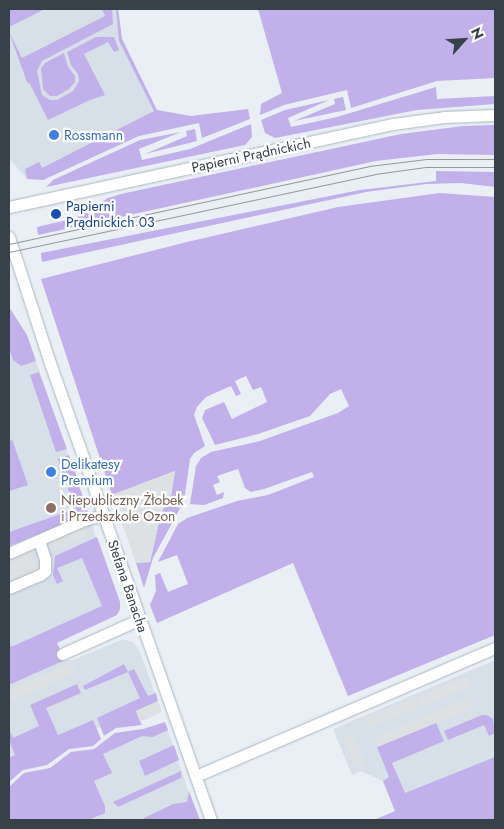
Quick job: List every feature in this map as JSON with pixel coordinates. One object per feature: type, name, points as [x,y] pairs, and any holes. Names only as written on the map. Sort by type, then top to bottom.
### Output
[{"type":"street","name":"Papierni Prądnickich","points":[[9,207],[393,124],[444,117],[495,114]]},
{"type":"street","name":"Stefana Banacha","points":[[9,237],[211,820]]},
{"type":"street","points":[[9,553],[84,520],[104,515]]},
{"type":"street","points":[[9,588],[45,571],[45,559],[39,540]]},
{"type":"street","points":[[62,654],[140,619]]},
{"type":"street","points":[[196,776],[495,648]]},
{"type":"shaded area","points":[[9,9],[118,9],[122,39],[157,110],[27,179],[9,158]]},
{"type":"shaded area","points":[[9,9],[45,9],[9,27]]},
{"type":"shaded area","points":[[102,9],[112,9],[113,24],[42,61],[37,71],[42,95],[50,100],[57,100],[73,91],[79,81],[78,74],[71,65],[67,52],[96,37],[114,37],[119,50],[114,52],[108,42],[84,54],[105,95],[48,120],[30,84],[27,82],[9,32],[22,58],[105,16]]},
{"type":"shaded area","points":[[116,9],[118,9],[122,39],[157,110],[191,116],[248,109],[250,119],[202,138],[199,123],[139,136],[43,180],[27,179],[25,169],[39,162],[42,168],[154,111],[119,41]]},
{"type":"shaded area","points":[[258,9],[495,9],[495,78],[437,81],[351,108],[347,90],[284,105],[260,115],[261,104],[282,93]]},
{"type":"shaded area","points":[[64,53],[68,67],[75,76],[75,82],[69,89],[57,96],[50,96],[43,89],[41,68],[45,63]]},
{"type":"shaded area","points":[[436,87],[437,99],[495,96],[495,104],[417,110],[275,138],[265,133],[261,120],[285,110],[329,100],[288,118],[291,127],[337,117]]},
{"type":"shaded area","points":[[343,97],[346,110],[294,121],[335,104],[334,99]]},
{"type":"shaded area","points":[[251,124],[252,137],[245,145],[46,187],[53,180],[140,140],[181,132],[139,149],[142,160],[190,149]]},
{"type":"shaded area","points":[[495,125],[495,155],[437,154],[376,161],[38,235],[37,227],[76,218],[108,198],[121,194],[401,134],[463,126]]},
{"type":"shaded area","points":[[195,129],[197,141],[145,154],[187,136],[186,131]]},
{"type":"shaded area","points":[[436,171],[495,172],[495,187],[461,183],[426,184],[366,192],[42,262],[41,253],[360,190],[436,181]]},
{"type":"shaded area","points":[[440,193],[495,197],[495,635],[348,696],[293,563],[157,623],[150,605],[156,591],[155,575],[160,573],[168,592],[188,584],[177,555],[158,562],[178,524],[187,518],[237,501],[268,495],[314,477],[312,472],[251,492],[245,488],[238,469],[217,476],[220,482],[213,485],[217,495],[224,492],[223,498],[204,505],[190,504],[196,466],[201,458],[211,452],[260,441],[338,413],[349,406],[341,389],[330,394],[310,416],[258,434],[215,445],[202,418],[205,410],[224,402],[232,419],[267,402],[261,387],[253,390],[246,376],[235,381],[241,394],[236,396],[231,386],[206,397],[197,407],[194,415],[205,446],[194,453],[190,459],[184,501],[153,558],[144,588],[136,563],[150,562],[161,513],[171,496],[175,471],[112,495],[41,279],[187,242],[338,207]]},
{"type":"shaded area","points":[[9,307],[27,335],[36,361],[21,366],[13,360],[9,348]]},
{"type":"shaded area","points":[[9,309],[36,361],[119,605],[9,664]]},
{"type":"shaded area","points":[[39,372],[67,449],[56,452],[30,375]]},
{"type":"shaded area","points":[[12,439],[28,485],[9,491],[9,443]]},
{"type":"shaded area","points":[[69,455],[77,477],[65,481],[58,459]]},
{"type":"shaded area","points":[[175,471],[171,496],[161,513],[150,562],[136,563],[112,495]]},
{"type":"shaded area","points":[[78,483],[89,514],[9,546],[9,532],[75,509],[67,486]]},
{"type":"shaded area","points":[[84,526],[88,535],[56,550],[52,541]]},
{"type":"shaded area","points":[[97,537],[120,602],[120,609],[117,615],[57,643],[65,660],[9,685],[9,643],[11,647],[102,606],[82,558],[57,568],[63,581],[57,584],[53,575],[55,556]]},
{"type":"shaded area","points":[[29,551],[38,571],[9,583],[9,560]]},
{"type":"shaded area","points":[[123,639],[134,643],[140,652],[158,701],[9,768],[9,685],[65,660],[73,660]]},
{"type":"shaded area","points":[[495,660],[495,770],[374,820],[395,811],[383,781],[361,771],[352,775],[333,729]]},
{"type":"shaded area","points":[[73,662],[77,672],[9,702],[9,690]]},
{"type":"shaded area","points":[[124,664],[128,672],[85,690],[83,686]]},
{"type":"shaded area","points":[[134,669],[148,696],[156,693],[158,701],[136,711],[142,725],[116,728],[104,736],[97,718],[140,698],[128,672]]},
{"type":"shaded area","points":[[466,677],[470,686],[421,707],[417,697]]},
{"type":"shaded area","points":[[77,684],[81,693],[46,708],[58,735],[93,720],[101,739],[93,746],[69,749],[47,765],[23,770],[9,782],[9,758],[15,755],[9,740],[9,728],[13,738],[39,726],[30,705]]},
{"type":"shaded area","points":[[414,698],[418,708],[369,728],[365,718]]},
{"type":"shaded area","points":[[468,698],[472,708],[377,747],[373,738]]},
{"type":"shaded area","points":[[158,701],[162,712],[140,722],[136,711]]},
{"type":"shaded area","points":[[482,715],[487,715],[493,719],[495,733],[489,736],[484,725],[448,740],[444,731]]},
{"type":"shaded area","points":[[165,722],[168,730],[153,737],[142,736],[103,754],[112,773],[94,781],[105,806],[105,813],[88,820],[9,820],[9,787],[24,773],[50,768],[71,752],[94,749],[115,733],[143,729]]},
{"type":"shaded area","points":[[436,723],[444,741],[392,763],[405,793],[495,757],[495,820],[374,820],[395,811],[383,781],[389,777],[377,747]]},
{"type":"shaded area","points":[[166,724],[198,820],[9,820],[9,793]]},
{"type":"shaded area","points":[[353,735],[365,764],[356,767],[344,739]]},
{"type":"shaded area","points":[[174,745],[179,760],[145,776],[139,761]]},
{"type":"shaded area","points":[[181,771],[181,778],[118,807],[113,802]]},
{"type":"shaded area","points":[[189,791],[200,820],[145,820],[144,818],[173,804],[187,802]]},
{"type":"tram line","points":[[9,244],[369,166],[427,159],[495,159]]},
{"type":"tram line","points":[[9,252],[375,174],[426,167],[495,167]]},
{"type":"place","name":"Rossmann","points":[[54,135]]},
{"type":"place","name":"Papierni Prądnickich 03","points":[[56,214]]},
{"type":"place","name":"Delikatesy Premium","points":[[51,472]]},
{"type":"place","name":"Niepubliczny Żłobek i Przedszkole Ozon","points":[[51,508]]}]
